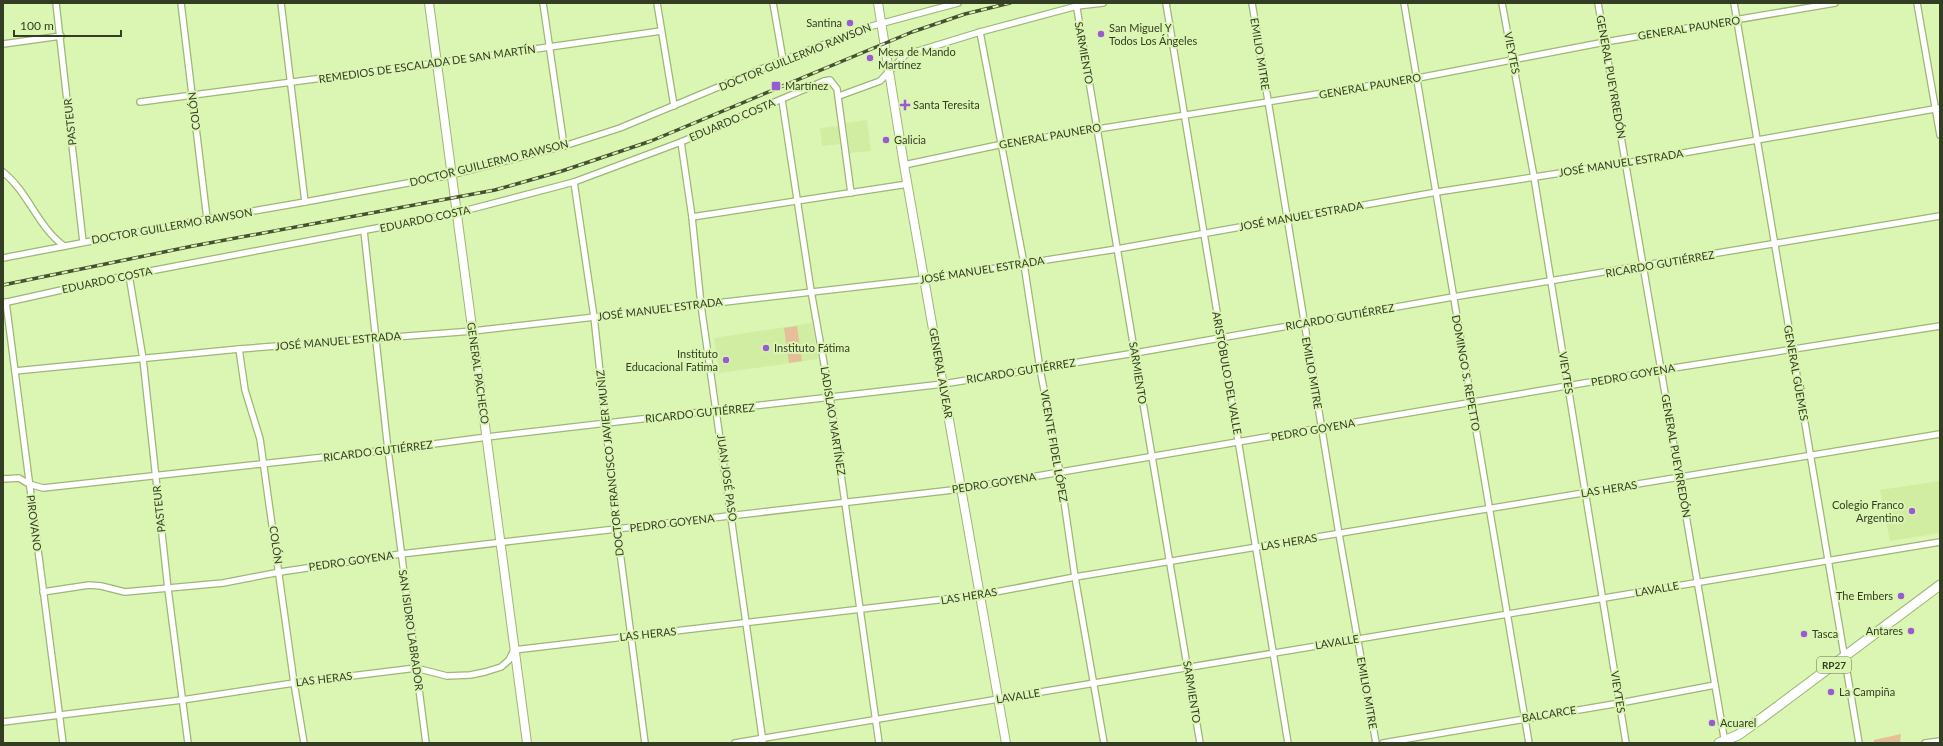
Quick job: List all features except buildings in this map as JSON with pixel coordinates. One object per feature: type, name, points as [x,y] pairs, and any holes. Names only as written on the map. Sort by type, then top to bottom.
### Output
[{"type":"main road","name":"RP27","points":[[1723,742],[1742,732],[1844,658],[1940,585]]},
{"type":"street","name":"PASTEUR","points":[[56,3],[83,242]]},
{"type":"street","name":"COLÓN","points":[[181,3],[206,218]]},
{"type":"street","points":[[281,3],[305,202]]},
{"type":"street","name":"GENERAL PACHECO","points":[[429,3],[526,743]]},
{"type":"street","points":[[543,3],[564,146]]},
{"type":"street","points":[[657,3],[674,106]]},
{"type":"street","points":[[773,3],[783,60]]},
{"type":"street","name":"GENERAL ALVEAR","points":[[878,3],[904,165],[1006,743]]},
{"type":"street","name":"DOCTOR GUILLERMO RAWSON","points":[[3,258],[206,218],[305,202],[451,175],[564,146],[620,128],[783,60],[882,23],[958,3]]},
{"type":"street","points":[[851,193],[839,96],[880,81],[905,55],[1076,5],[1103,3]]},
{"type":"street","name":"ARISTÓBULO DEL VALLE","points":[[1166,3],[1183,116],[1239,442],[1255,548],[1288,743]]},
{"type":"street","name":"EMILIO MITRE","points":[[1252,3],[1339,534],[1376,743]]},
{"type":"street","name":"DOMINGO S. REPETTO","points":[[1404,3],[1418,78],[1453,297],[1529,743]]},
{"type":"street","name":"VIEYTES","points":[[1502,3],[1514,60],[1534,177],[1626,743]]},
{"type":"street","name":"GENERAL PUEYRREDÓN","points":[[1598,3],[1698,582],[1723,742]]},
{"type":"street","name":"GENERAL GÜEMES","points":[[1734,3],[1859,743]]},
{"type":"street","name":"GENERAL PAUNERO","points":[[904,165],[1002,144],[1418,78],[1605,42],[1835,3]]},
{"type":"street","points":[[1918,3],[1938,108],[1940,135]]},
{"type":"street","name":"SARMIENTO","points":[[1076,5],[1200,743]]},
{"type":"street","name":"REMEDIOS DE ESCALADA DE SAN MARTÍN","points":[[140,102],[437,63],[661,31]]},
{"type":"street","name":"VICENTE FIDEL LÓPEZ","points":[[980,32],[1024,264],[1040,369],[1060,473],[1075,577],[1104,743]]},
{"type":"street","points":[[3,44],[60,36]]},
{"type":"street","name":"EDUARDO COSTA","points":[[4,302],[129,275],[456,213],[574,182],[681,142],[782,100],[818,82],[830,80],[837,89],[839,96]]},
{"type":"street","name":"LADISLAO MARTÍNEZ","points":[[782,100],[811,291],[830,397],[859,611],[879,743]]},
{"type":"street","name":"JOSÉ MANUEL ESTRADA","points":[[15,371],[238,349],[473,331],[925,279],[1117,249],[1437,192],[1626,163],[1938,108]]},
{"type":"street","name":"JUAN JOSÉ PASO","points":[[681,142],[692,217],[701,305],[763,741]]},
{"type":"street","points":[[3,172],[20,188],[50,234],[64,246]]},
{"type":"street","name":"DOCTOR FRANCISCO JAVIER MUÑIZ","points":[[574,182],[594,317],[617,529],[645,743]]},
{"type":"street","points":[[692,217],[908,184]]},
{"type":"street","name":"RICARDO GUTIÉRREZ","points":[[3,479],[19,478],[30,484],[43,488],[156,477],[264,463],[388,450],[486,437],[943,384],[1135,353],[1453,297],[1551,282],[1940,216]]},
{"type":"street","name":"SAN ISIDRO LABRADOR","points":[[364,231],[388,450],[426,743]]},
{"type":"street","name":"PASTEUR","points":[[129,275],[143,359],[168,589],[188,743]]},
{"type":"street","name":"PIROVANO","points":[[4,302],[15,371],[63,743]]},
{"type":"street","name":"PEDRO GOYENA","points":[[43,592],[89,585],[101,586],[125,592],[223,583],[280,572],[401,554],[500,544],[732,515],[962,489],[1152,456],[1322,429],[1661,370],[1940,326]]},
{"type":"street","name":"COLÓN","points":[[238,349],[245,390],[260,438],[280,572],[294,683],[304,743]]},
{"type":"street","name":"LAS HERAS","points":[[3,722],[182,700],[294,683],[416,668],[447,676],[485,672],[506,663],[514,650],[859,611],[980,595],[1075,577],[1489,509],[1810,454],[1940,434]]},
{"type":"street","name":"LAVALLE","points":[[735,743],[763,741],[876,720],[1272,652],[1507,615],[1940,542]]},
{"type":"street","name":"BALCARCE","points":[[1383,743],[1620,703],[1715,685]]},
{"type":"street","points":[[1925,743],[1940,740]]},
{"type":"shaded area","points":[[867,120],[871,151],[850,153],[846,123]]},
{"type":"shaded area","points":[[838,126],[840,144],[822,146],[820,128]]},
{"type":"shaded area","name":"Instituto Fátima","points":[[812,323],[818,359],[719,373],[714,338]]},
{"type":"shaded area","points":[[797,326],[802,361],[789,363],[784,328]]},
{"type":"shaded area","name":"Colegio Franco Argentino","points":[[1940,481],[1940,533],[1890,541],[1880,490]]},
{"type":"shaded area","points":[[1901,734],[1900,743],[1874,743],[1874,740]]},
{"type":"railway","points":[[3,285],[193,246],[495,190],[562,171],[651,141],[912,32],[965,14],[1010,3]]},
{"type":"place","name":"Santina","points":[[850,23]]},
{"type":"place","name":"San Miguel Y Todos Los Ángeles","points":[[1101,34]]},
{"type":"place","name":"Mesa de Mando Martínez","points":[[870,58]]},
{"type":"place","name":"Martínez","points":[[776,86]]},
{"type":"place","name":"Santa Teresita","points":[[905,105]]},
{"type":"place","name":"Galicia","points":[[886,140]]},
{"type":"place","name":"Instituto Fátima","points":[[766,348]]},
{"type":"place","name":"Instituto Educacional Fatima","points":[[726,360]]},
{"type":"place","name":"Colegio Franco Argentino","points":[[1912,511]]},
{"type":"place","name":"The Embers","points":[[1901,596]]},
{"type":"place","name":"Antares","points":[[1911,631]]},
{"type":"place","name":"Tasca","points":[[1804,634]]},
{"type":"place","name":"La Campiña","points":[[1831,692]]},
{"type":"place","name":"Acuarel","points":[[1712,723]]}]
